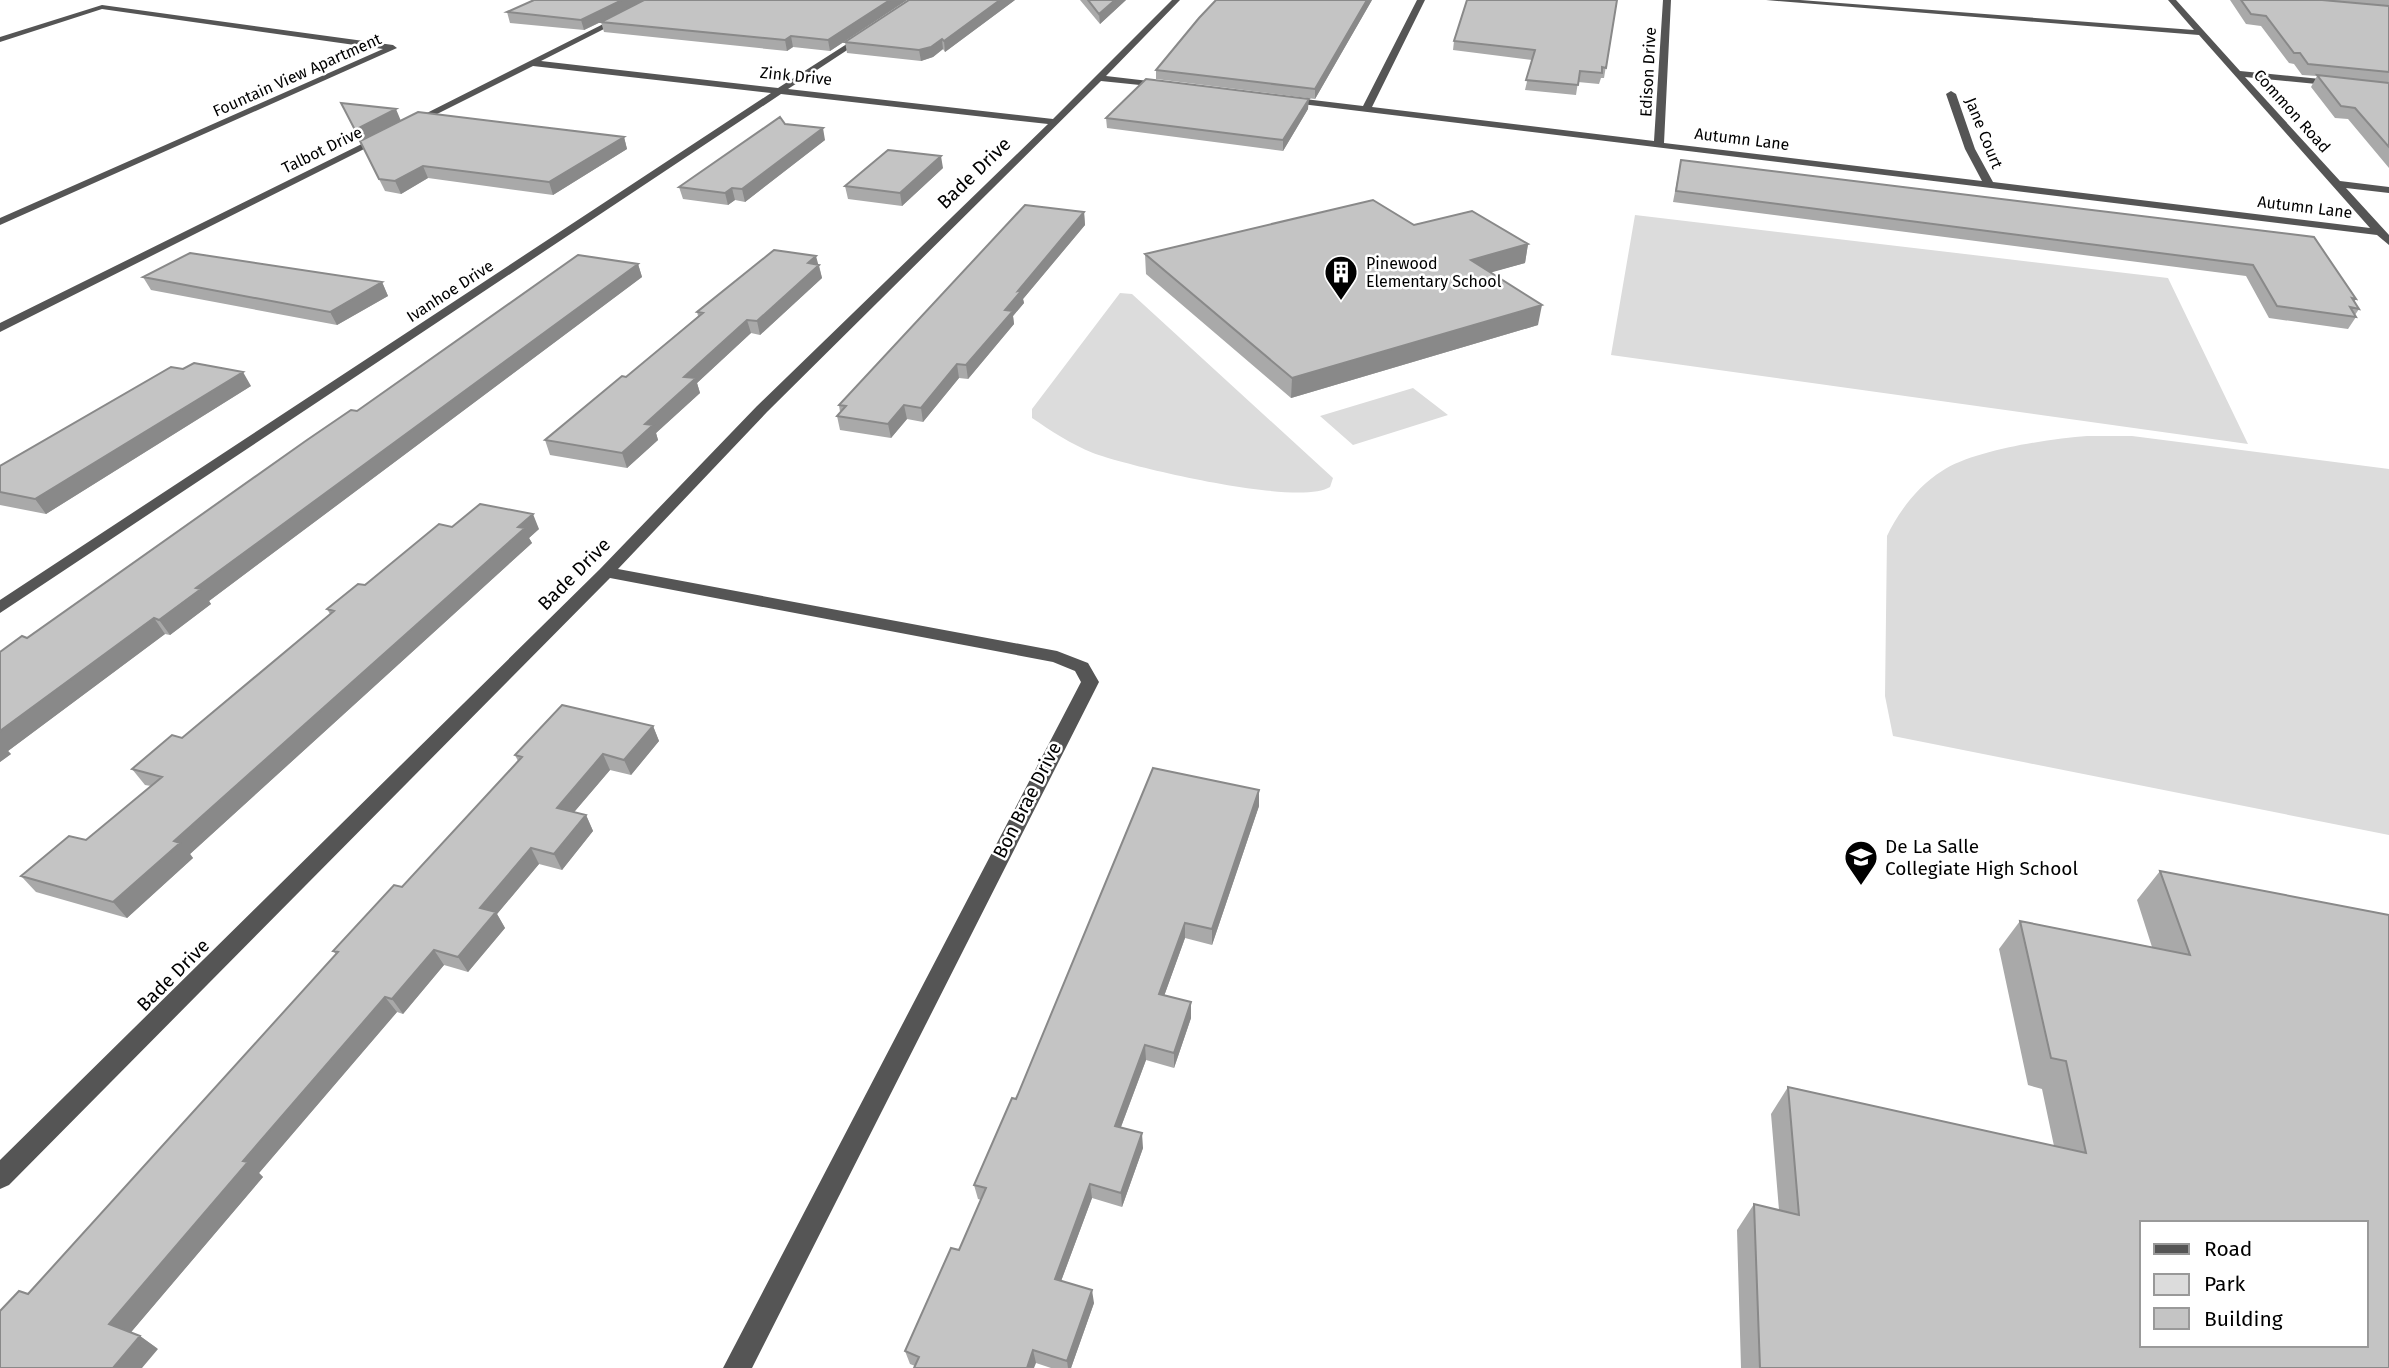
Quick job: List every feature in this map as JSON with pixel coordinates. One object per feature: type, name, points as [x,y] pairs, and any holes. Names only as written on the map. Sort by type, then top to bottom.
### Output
[{"type":"street","name":"Talbot Drive","points":[[0,328],[657,0]]},
{"type":"street","name":"Bade Drive","points":[[0,1177],[606,572],[762,409],[1176,0]]},
{"type":"street","points":[[1366,110],[1421,0]]},
{"type":"street","name":"Edison Drive","points":[[1659,145],[1667,0]]},
{"type":"street","points":[[1770,0],[2202,33]]},
{"type":"street","name":"Common Road","points":[[2172,0],[2389,242]]},
{"type":"street","name":"Fountain View Apartment","points":[[0,40],[102,7],[393,48],[0,222]]},
{"type":"street","name":"Ivanhoe Drive","points":[[0,608],[872,30]]},
{"type":"street","name":"Zink Drive","points":[[532,63],[1055,122]]},
{"type":"street","points":[[2236,73],[2348,85]]},
{"type":"street","points":[[1100,78],[1174,87]]},
{"type":"street","name":"Jane Court","points":[[1951,94],[1970,149],[1989,185]]},
{"type":"street","name":"Autumn Lane","points":[[1276,99],[2380,232]]},
{"type":"street","name":"Autumn Lane","points":[[2337,184],[2389,190]]},
{"type":"street","name":"Bon Brae Drive","points":[[606,572],[1057,657],[1082,667],[1090,682],[737,1368]]},
{"type":"green space","points":[[1635,215],[2168,278],[2248,444],[1611,355]]},
{"type":"green space","points":[[1120,293],[1132,294],[1333,478],[1330,487],[1312,492],[1251,489],[1142,467],[1077,446],[1032,418],[1032,409]]},
{"type":"green space","points":[[1413,388],[1448,415],[1353,445],[1320,416]]},
{"type":"green space","points":[[2087,436],[2132,436],[2389,469],[2389,835],[1893,736],[1885,696],[1887,536],[1897,517],[1925,484],[1956,464],[1992,451]]},
{"type":"building","points":[[534,0],[622,0],[581,20],[507,12]]},
{"type":"building","points":[[644,0],[890,0],[828,40],[791,36],[785,40],[601,22]]},
{"type":"building","points":[[909,0],[1000,0],[944,41],[942,39],[931,47],[919,50],[845,42]]},
{"type":"building","points":[[1088,0],[1115,0],[1099,14]]},
{"type":"building","points":[[1216,0],[1367,0],[1315,89],[1156,70]]},
{"type":"building","points":[[1467,0],[1617,0],[1606,68],[1602,67],[1602,73],[1580,71],[1578,85],[1526,80],[1535,50],[1454,41]]},
{"type":"building","points":[[2241,0],[2322,0],[2389,6],[2389,72],[2308,64],[2300,53],[2294,53],[2266,16],[2251,14]]},
{"type":"building","points":[[2317,75],[2389,83],[2389,147],[2355,108],[2341,106]]},
{"type":"building","points":[[1146,79],[1309,99],[1283,140],[1106,118]]},
{"type":"building","points":[[341,103],[396,109],[355,130]]},
{"type":"building","points":[[418,112],[624,137],[549,182],[423,166],[395,181],[379,179],[360,141]]},
{"type":"building","points":[[780,117],[785,124],[823,128],[742,189],[732,188],[725,193],[679,187]]},
{"type":"building","points":[[888,150],[941,156],[900,193],[845,186]]},
{"type":"building","points":[[1681,160],[2314,237],[2356,299],[2352,298],[2359,309],[2350,307],[2356,317],[2277,306],[2253,265],[1676,191]]},
{"type":"building","name":"Pinewood Elementary School","points":[[1373,200],[1414,225],[1472,211],[1528,244],[1471,260],[1542,305],[1292,378],[1145,254]]},
{"type":"building","points":[[1025,205],[1084,212],[1005,310],[1013,311],[966,365],[957,364],[921,408],[904,405],[888,424],[837,416],[846,406],[839,405]]},
{"type":"building","points":[[774,250],[816,256],[808,263],[819,265],[757,321],[747,320],[684,377],[696,378],[645,424],[653,425],[622,453],[545,440],[622,376],[626,377],[703,313],[697,312]]},
{"type":"building","points":[[190,253],[382,282],[330,312],[143,277]]},
{"type":"building","points":[[578,255],[638,264],[196,588],[201,589],[159,620],[154,618],[0,731],[0,652],[22,636],[27,638],[307,440],[351,410],[357,411]]},
{"type":"building","points":[[194,363],[243,372],[35,499],[0,492],[0,466],[171,367],[183,369]]},
{"type":"building","points":[[480,504],[533,514],[518,527],[525,528],[174,841],[180,843],[113,902],[21,876],[69,836],[86,840],[162,777],[132,769],[172,735],[182,738],[334,611],[327,609],[358,584],[365,585],[439,524],[452,527]]},
{"type":"building","points":[[562,705],[653,726],[624,760],[603,754],[557,808],[586,815],[554,854],[531,848],[480,908],[496,912],[458,957],[434,950],[392,999],[385,997],[243,1161],[248,1162],[109,1324],[140,1336],[113,1368],[0,1368],[0,1311],[19,1291],[28,1294],[338,952],[333,951],[394,885],[402,887],[522,757],[515,755]]},
{"type":"building","points":[[1153,768],[1259,790],[1212,929],[1185,923],[1159,994],[1191,1002],[1174,1053],[1145,1045],[1115,1126],[1142,1133],[1121,1193],[1090,1184],[1055,1279],[1092,1290],[1067,1361],[1033,1350],[1027,1368],[914,1368],[919,1357],[905,1351],[951,1248],[959,1250],[986,1188],[974,1185],[1012,1098],[1016,1099]]},
{"type":"building","points":[[2160,871],[2389,915],[2389,1368],[1760,1368],[1754,1204],[1799,1215],[1788,1087],[2086,1153],[2066,1061],[2051,1058],[2020,921],[2190,955]]},
{"type":"place","name":"Pinewood Elementary School","points":[[1341,302]]},
{"type":"place","name":"De La Salle Collegiate High School","points":[[1861,887]]}]
